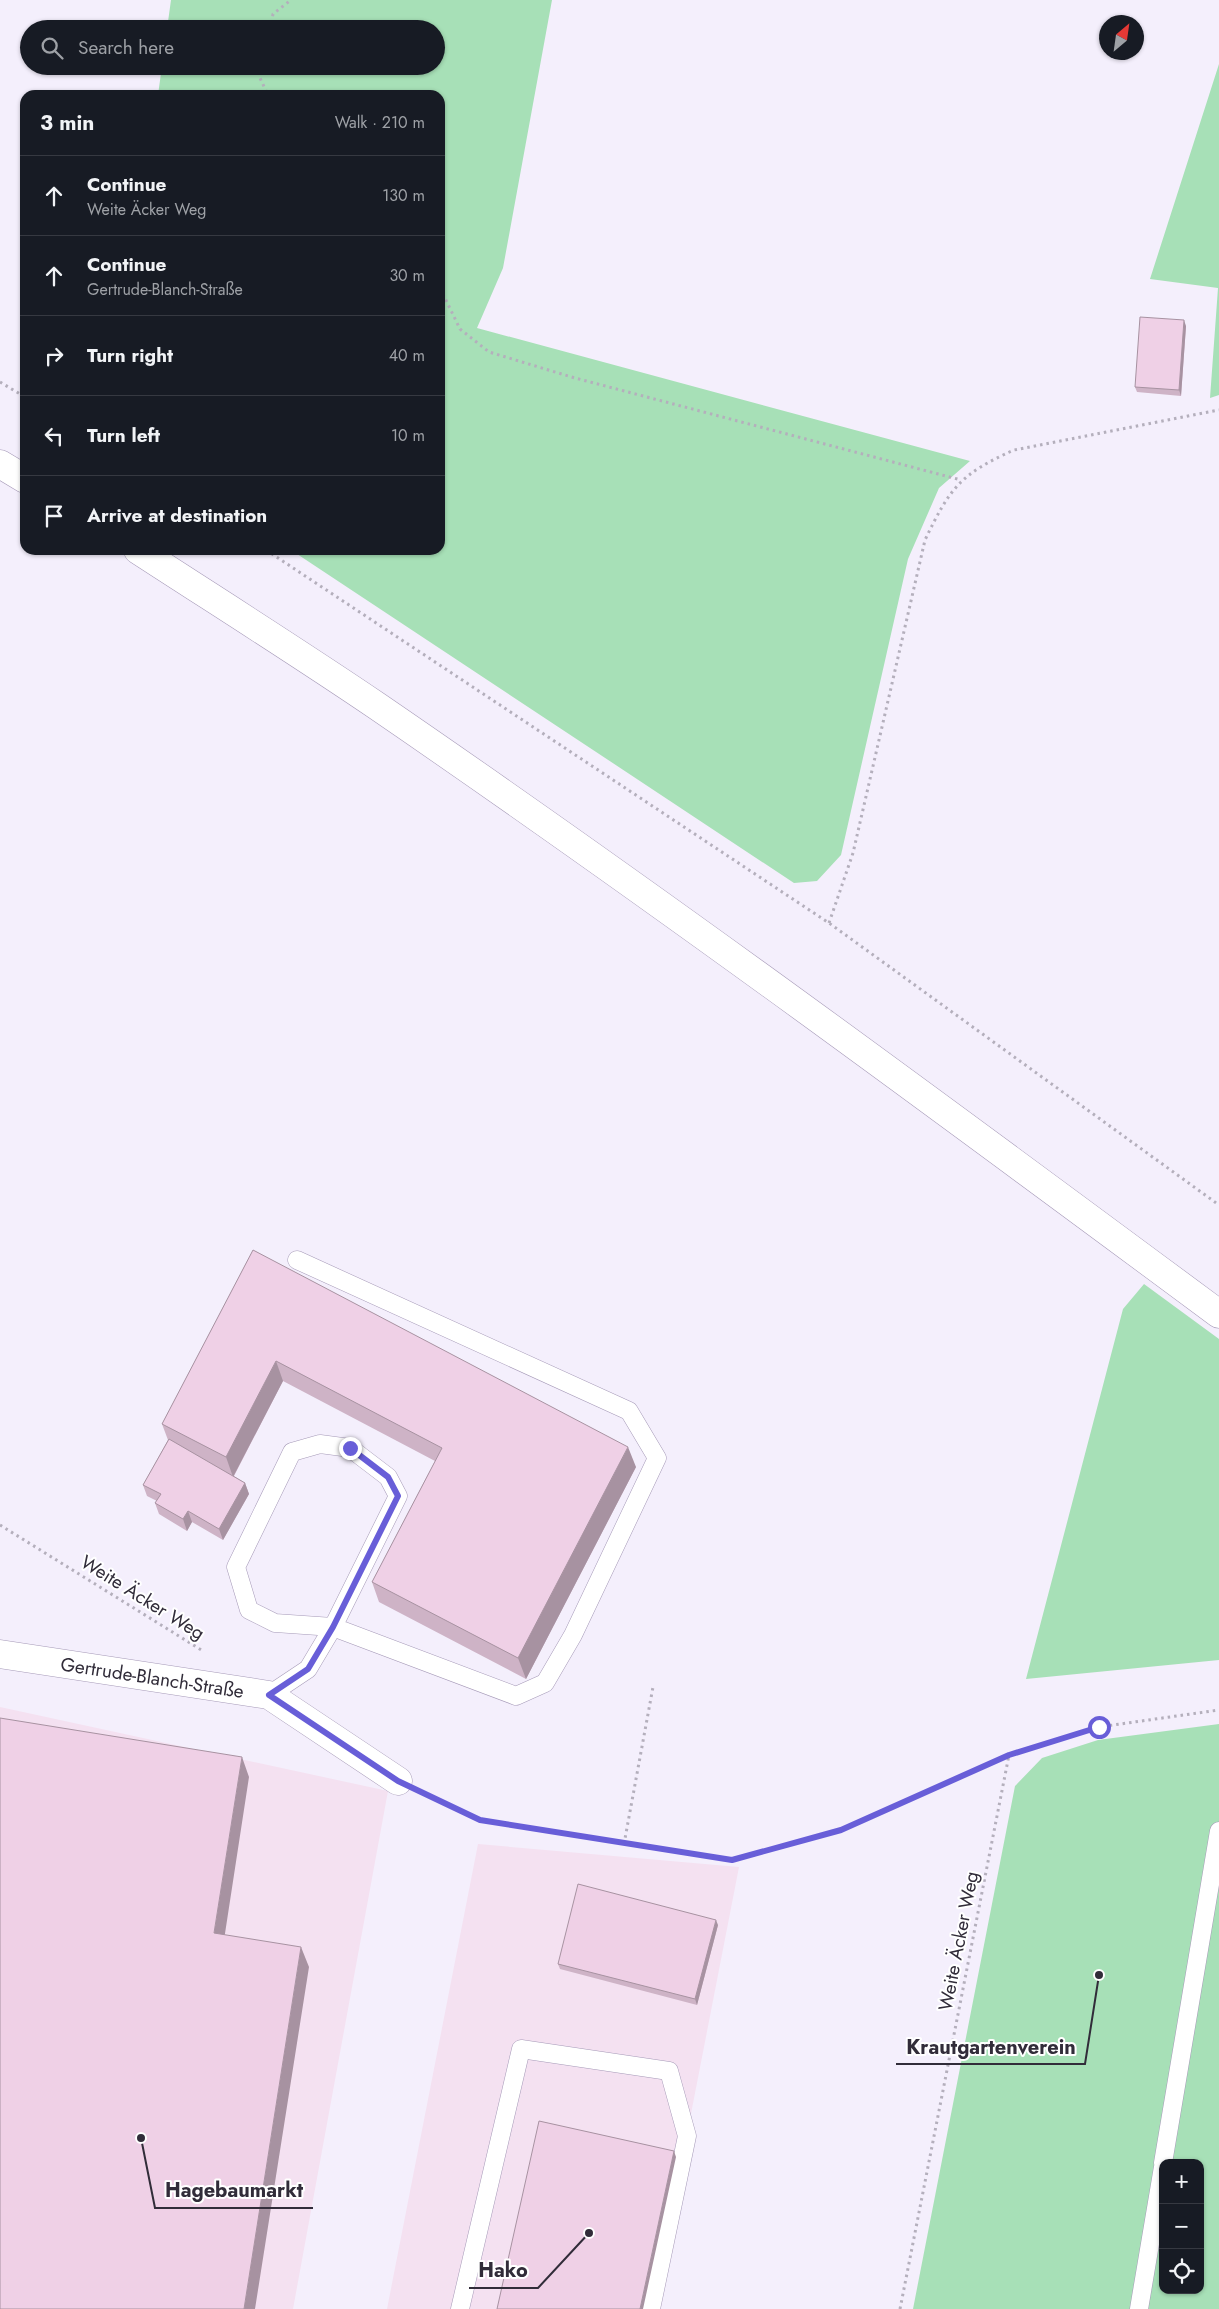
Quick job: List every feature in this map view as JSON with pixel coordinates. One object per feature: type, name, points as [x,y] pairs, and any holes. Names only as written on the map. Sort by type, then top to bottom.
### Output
[{"type":"main road","points":[[0,464],[20,476]]},
{"type":"main road","points":[[146,555],[374,704],[610,868],[892,1071],[1219,1314]]},
{"type":"main road","name":"Gertrude-Blanch-Straße","points":[[0,1654],[269,1695],[398,1781]]},
{"type":"lane","points":[[269,1695],[308,1669],[333,1627],[398,1496],[388,1477],[350,1448],[320,1444],[292,1452],[236,1567],[249,1610],[275,1623],[333,1627],[516,1696],[544,1683],[573,1635],[657,1458],[629,1411],[296,1260]]},
{"type":"lane","points":[[1165,2159],[1219,1831]]},
{"type":"lane","points":[[460,2309],[521,2050],[669,2071],[687,2136],[651,2309]]},
{"type":"lane","points":[[1139,2309],[1159,2191]]},
{"type":"path","points":[[272,20],[273,14],[291,0]]},
{"type":"path","points":[[260,75],[266,90]]},
{"type":"path","points":[[445,298],[460,329],[489,352],[575,378],[961,480]]},
{"type":"path","points":[[0,382],[20,394]]},
{"type":"path","points":[[829,923],[853,853],[925,540],[941,506],[961,480],[986,462],[1014,450],[1219,410]]},
{"type":"path","points":[[274,555],[829,923],[1219,1205]]},
{"type":"path","name":"Weite Äcker Weg","points":[[0,1524],[211,1656]]},
{"type":"path","points":[[624,1844],[653,1687]]},
{"type":"path","points":[[398,1781],[480,1820],[732,1860],[841,1830],[1009,1755],[1099,1727],[1219,1710]]},
{"type":"path","name":"Weite Äcker Weg","points":[[900,2309],[1009,1755]]},
{"type":"shaded area","points":[[0,1707],[388,1791],[293,2309],[0,2309]]},
{"type":"shaded area","points":[[478,1844],[739,1867],[653,2309],[387,2309]]},
{"type":"green space","points":[[171,0],[552,0],[503,268],[477,328],[970,461],[939,488],[908,559],[841,855],[817,881],[794,883],[299,555],[445,555],[445,90],[159,90],[161,75],[445,75],[445,20],[168,20]]},
{"type":"green space","points":[[1219,64],[1219,395],[1210,398],[1218,288],[1150,279]]},
{"type":"green space","points":[[1144,1284],[1219,1339],[1219,1660],[1026,1679],[1123,1309]]},
{"type":"green space","points":[[1219,1724],[1219,2309],[913,2309],[1015,1786],[1042,1758],[1098,1740]]},
{"type":"building","points":[[1140,317],[1184,320],[1179,390],[1135,387]]},
{"type":"building","points":[[253,1250],[628,1447],[518,1658],[372,1582],[442,1448],[276,1361],[226,1457],[162,1424]]},
{"type":"building","points":[[169,1439],[245,1483],[219,1529],[188,1511],[183,1519],[155,1503],[161,1494],[143,1485]]},
{"type":"building","points":[[0,1718],[242,1757],[214,1933],[301,1947],[244,2309],[0,2309]]},
{"type":"building","points":[[578,1884],[716,1920],[695,1999],[558,1964]]},
{"type":"building","points":[[539,2121],[674,2151],[640,2309],[497,2309]]},
{"type":"place","name":"Krautgartenverein","points":[[1099,1975]]},
{"type":"place","name":"Hagebaumarkt","points":[[141,2138]]},
{"type":"place","name":"Hako","points":[[589,2233]]},
{"type":"route","points":[[350,1448],[388,1477],[398,1496],[333,1627],[308,1669],[269,1695],[398,1781],[480,1820],[732,1860],[841,1830],[1009,1755],[1099,1727]]}]
